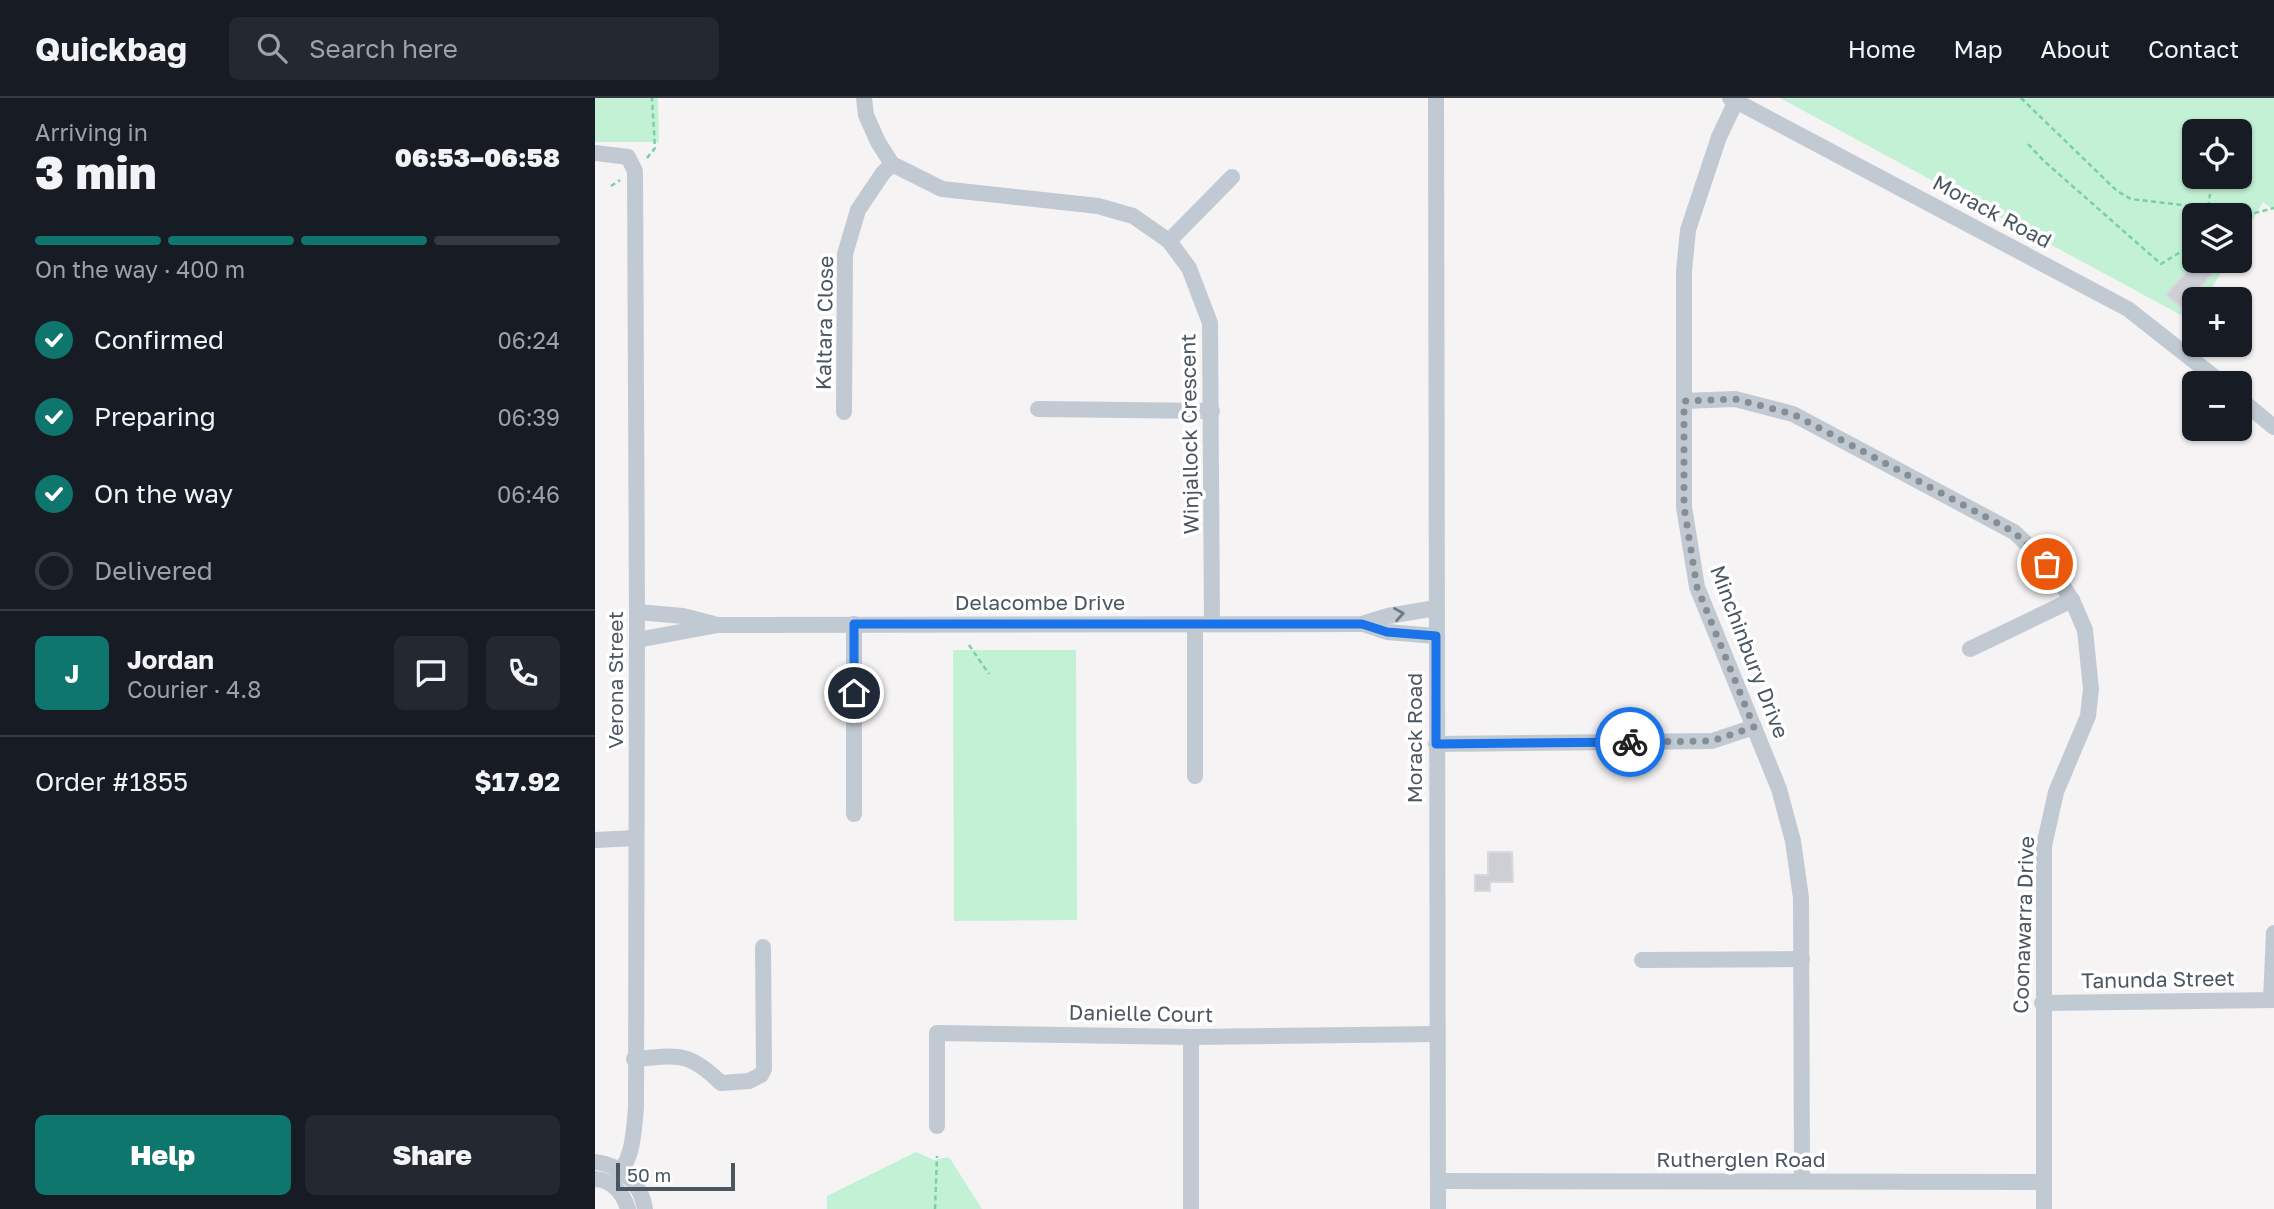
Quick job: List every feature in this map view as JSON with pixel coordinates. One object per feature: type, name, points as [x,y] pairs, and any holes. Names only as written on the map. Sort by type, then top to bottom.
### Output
[{"type":"street","points":[[864,98],[866,115],[892,164]]},
{"type":"street","name":"Morack Road","points":[[1436,98],[1438,1209]]},
{"type":"street","name":"Morack Road","points":[[1733,100],[2128,309],[2207,371]]},
{"type":"street","name":"Minchinbury Drive","points":[[1733,100],[1688,230],[1684,271],[1684,507],[1697,587],[1779,789],[1793,841],[1801,898],[1802,1180]]},
{"type":"street","points":[[595,153],[628,157],[635,171]]},
{"type":"street","name":"Winjallock Crescent","points":[[892,164],[942,189],[1098,206],[1133,216],[1169,241],[1189,268],[1210,323],[1212,624]]},
{"type":"street","name":"Kaltara Close","points":[[844,412],[845,254],[858,210],[892,164]]},
{"type":"street","name":"Verona Street","points":[[617,1178],[632,1148],[636,1108],[635,171]]},
{"type":"street","points":[[1169,241],[1232,177]]},
{"type":"street","name":"Coonawarra Drive","points":[[1684,401],[1735,399],[1793,414],[2014,532],[2047,564],[2072,600],[2085,630],[2091,689],[2088,716],[2056,792],[2044,846],[2044,1209]]},
{"type":"street","points":[[1038,409],[1212,411]]},
{"type":"street","points":[[2252,409],[2274,427]]},
{"type":"street","points":[[1970,649],[2072,600]]},
{"type":"street","name":"Delacombe Drive","points":[[637,640],[718,625],[1362,624],[1388,616],[1436,608]]},
{"type":"street","name":"Delacombe Drive","points":[[637,612],[683,616],[718,625]]},
{"type":"street","points":[[854,624],[854,814]]},
{"type":"street","name":"Delacombe Drive","points":[[1362,624],[1387,632],[1436,636]]},
{"type":"street","points":[[1195,625],[1195,776]]},
{"type":"street","points":[[1436,744],[1712,741],[1754,727]]},
{"type":"street","points":[[595,841],[636,838]]},
{"type":"street","points":[[2273,999],[2274,933]]},
{"type":"street","points":[[634,1059],[684,1056],[706,1068],[721,1083],[749,1081],[761,1075],[764,1069],[763,947]]},
{"type":"street","points":[[1642,960],[1802,958]]},
{"type":"street","name":"Tanunda Street","points":[[2042,1003],[2273,999]]},
{"type":"street","name":"Danielle Court","points":[[937,1126],[937,1032],[1191,1037],[1437,1034]]},
{"type":"street","points":[[1191,1037],[1191,1209]]},
{"type":"street","points":[[595,1162],[609,1164],[628,1209]]},
{"type":"street","points":[[595,1179],[617,1178],[638,1187],[645,1209]]},
{"type":"street","name":"Rutherglen Road","points":[[1438,1181],[2044,1182]]},
{"type":"path","points":[[635,171],[655,148],[652,98]]},
{"type":"path","points":[[2021,98],[2117,191],[2131,199],[2182,204]]},
{"type":"path","points":[[2028,144],[2161,264],[2182,251]]},
{"type":"path","points":[[2209,203],[2210,194]]},
{"type":"path","points":[[2252,214],[2274,208]]},
{"type":"path","points":[[969,645],[989,674]]},
{"type":"path","points":[[935,1209],[937,1156]]},
{"type":"green space","points":[[595,98],[658,98],[659,142],[595,142]]},
{"type":"green space","points":[[1780,98],[2274,98],[2274,210],[2263,202],[2252,221],[2252,203],[2182,203],[2182,273],[2221,273],[2212,287],[2182,287],[2182,316]]},
{"type":"green space","points":[[953,650],[1076,650],[1077,920],[954,921]]},
{"type":"green space","points":[[916,1152],[934,1160],[949,1157],[982,1209],[827,1209],[827,1196]]},
{"type":"building","points":[[2185,273],[2212,274],[2201,287],[2182,287],[2182,308],[2166,295]]},
{"type":"building","points":[[1488,852],[1512,852],[1513,882],[1490,882],[1490,891],[1475,891],[1475,875],[1488,875]]},
{"type":"way so far","points":[[1630,742],[1712,741],[1754,727],[1697,587],[1684,507],[1684,401],[1735,399],[1793,414],[2014,532],[2047,564]]},
{"type":"route","points":[[854,693],[854,624],[1362,624],[1387,632],[1436,636],[1436,744],[1630,742]]}]
